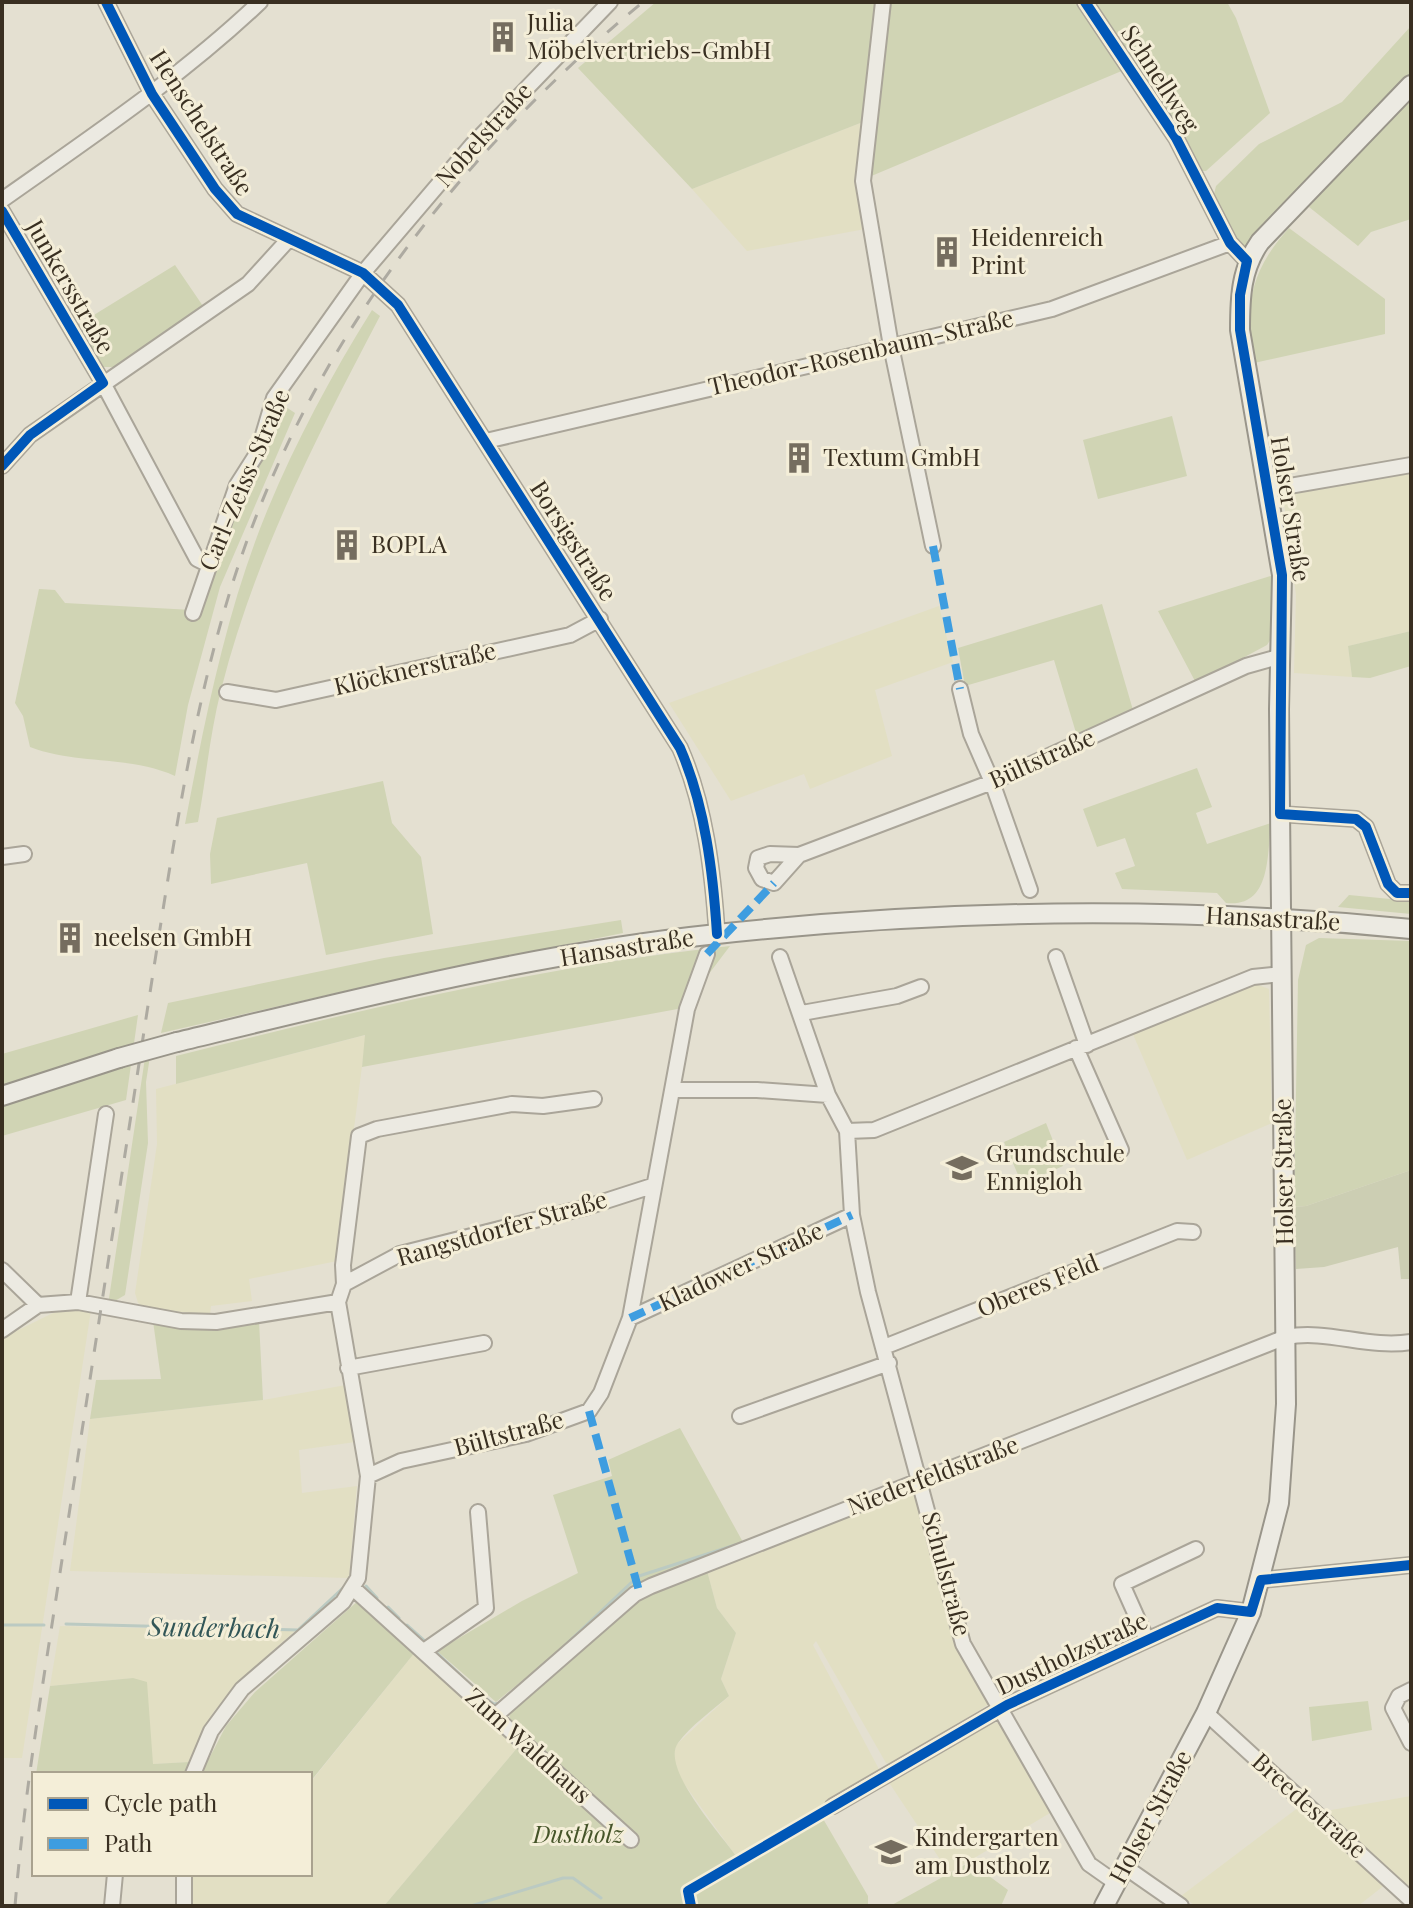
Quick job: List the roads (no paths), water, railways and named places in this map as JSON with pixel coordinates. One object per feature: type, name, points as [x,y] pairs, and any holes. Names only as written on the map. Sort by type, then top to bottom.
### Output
[{"type":"main road","name":"Holser Straße","points":[[1104,1906],[1206,1713],[1251,1612],[1277,1511],[1284,1462],[1286,1337],[1280,814],[1282,575],[1240,330],[1240,295],[1247,261],[1260,242],[1411,85]]},
{"type":"main road","name":"Hansastraße","points":[[2,1096],[177,1042],[412,986],[590,952],[717,934],[1033,914],[1282,918],[1411,929]]},
{"type":"street","name":"Henschelstraße","points":[[106,2],[152,94],[215,189],[237,214],[288,240]]},
{"type":"street","points":[[2,200],[211,49],[260,2]]},
{"type":"street","name":"Nobelstraße","points":[[363,273],[472,145],[610,2]]},
{"type":"street","points":[[883,2],[863,181],[891,346],[933,546]]},
{"type":"street","name":"Schnellweg","points":[[1085,2],[1176,138],[1230,243],[1247,261]]},
{"type":"street","name":"Junkersstraße","points":[[2,211],[103,383],[197,559],[207,564]]},
{"type":"street","points":[[2,466],[30,435],[248,284],[288,240]]},
{"type":"street","name":"Borsigstraße","points":[[288,240],[363,273],[398,305],[680,748],[690,772],[714,878],[717,934]]},
{"type":"street","name":"Theodor-Rosenbaum-Straße","points":[[486,441],[1067,305],[1230,243]]},
{"type":"street","name":"Carl-Zeiss-Straße","points":[[193,613],[207,564],[237,485],[258,452],[274,398],[363,273]]},
{"type":"street","points":[[1267,490],[1411,465]]},
{"type":"street","name":"Klöcknerstraße","points":[[227,692],[276,700],[570,635],[600,619]]},
{"type":"street","name":"Bültstraße","points":[[799,855],[992,782],[1246,666],[1282,656]]},
{"type":"street","points":[[960,689],[971,734],[992,782],[1030,890]]},
{"type":"street","points":[[1280,814],[1356,819],[1366,827],[1388,884],[1397,893],[1411,893]]},
{"type":"street","points":[[2,857],[24,854]]},
{"type":"street","name":"Bültstraße","points":[[368,1476],[401,1461],[526,1434],[589,1411],[601,1393],[630,1318],[652,1186],[675,1090],[687,1009],[707,954]]},
{"type":"street","name":"Schulstraße","points":[[780,957],[832,1101],[847,1131],[852,1215],[868,1292],[963,1644],[1089,1864],[1120,1875],[1181,1906]]},
{"type":"street","points":[[1056,957],[1082,1046],[1121,1150]]},
{"type":"street","points":[[847,1131],[874,1130],[1253,977],[1282,974]]},
{"type":"street","points":[[802,1013],[897,996],[921,987]]},
{"type":"street","points":[[675,1090],[757,1090],[832,1101]]},
{"type":"street","points":[[194,1772],[211,1731],[242,1689],[354,1589],[358,1578],[368,1476],[338,1302],[344,1284],[343,1265],[359,1136],[377,1129],[512,1104],[543,1106],[594,1099]]},
{"type":"street","points":[[78,1302],[106,1114]]},
{"type":"street","name":"Rangstdorfer Straße","points":[[344,1284],[400,1254],[587,1207],[652,1186]]},
{"type":"street","name":"Kladower Straße","points":[[630,1318],[852,1215]]},
{"type":"street","name":"Oberes Feld","points":[[884,1347],[1177,1231],[1193,1232]]},
{"type":"street","points":[[2,1270],[38,1305]]},
{"type":"street","points":[[2,1330],[38,1305],[78,1302],[181,1321],[216,1322],[338,1302]]},
{"type":"street","name":"Niederfeldstraße","points":[[495,1716],[639,1591],[1286,1337],[1312,1335],[1386,1346],[1411,1342]]},
{"type":"street","points":[[348,1368],[484,1343]]},
{"type":"street","points":[[740,1416],[889,1363]]},
{"type":"street","points":[[424,1651],[486,1608],[478,1512]]},
{"type":"street","points":[[1147,1640],[1122,1584],[1196,1549]]},
{"type":"street","points":[[1261,1580],[1411,1565]]},
{"type":"street","name":"Zum Waldhaus","points":[[354,1589],[631,1840]]},
{"type":"street","name":"Dustholzstraße","points":[[833,1806],[1000,1710],[1147,1640],[1217,1608],[1251,1612]]},
{"type":"street","points":[[1411,1690],[1399,1696],[1393,1708],[1411,1743]]},
{"type":"street","name":"Breedestraße","points":[[1206,1713],[1411,1900]]},
{"type":"street","points":[[112,1906],[115,1876]]},
{"type":"street","points":[[184,1876],[184,1906]]},
{"type":"waterway","name":"Sunderbach","points":[[639,1576],[735,1545]]},
{"type":"waterway","name":"Sunderbach","points":[[560,1650],[633,1581]]},
{"type":"waterway","name":"Sunderbach","points":[[66,1624],[298,1630],[345,1586]]},
{"type":"waterway","name":"Sunderbach","points":[[366,1586],[377,1598]]},
{"type":"waterway","name":"Sunderbach","points":[[388,1607],[399,1618]]},
{"type":"waterway","name":"Sunderbach","points":[[2,1625],[44,1625]]},
{"type":"waterway","name":"Sunderbach","points":[[407,1625],[425,1641]]},
{"type":"waterway","name":"Sunderbach","points":[[436,1652],[486,1699],[494,1704],[501,1703]]},
{"type":"waterway","points":[[471,1906],[563,1878],[573,1878],[601,1898]]},
{"type":"railway","points":[[15,1906],[36,1726],[174,842],[202,697],[242,555],[292,435],[330,365],[372,297],[419,232],[470,169],[525,110],[643,2]]},
{"type":"place","name":"Julia Möbelvertriebs-GmbH","points":[[503,37]]},
{"type":"place","name":"Heidenreich Print","points":[[947,252]]},
{"type":"place","name":"Textum GmbH","points":[[799,458]]},
{"type":"place","name":"BOPLA","points":[[347,545]]},
{"type":"place","name":"neelsen GmbH","points":[[70,938]]},
{"type":"place","name":"Grundschule Ennigloh","points":[[962,1168]]},
{"type":"place","name":"Kindergarten am Dustholz","points":[[891,1852]]},
{"type":"park label","name":"Dustholz","points":[[578,1835]]}]
